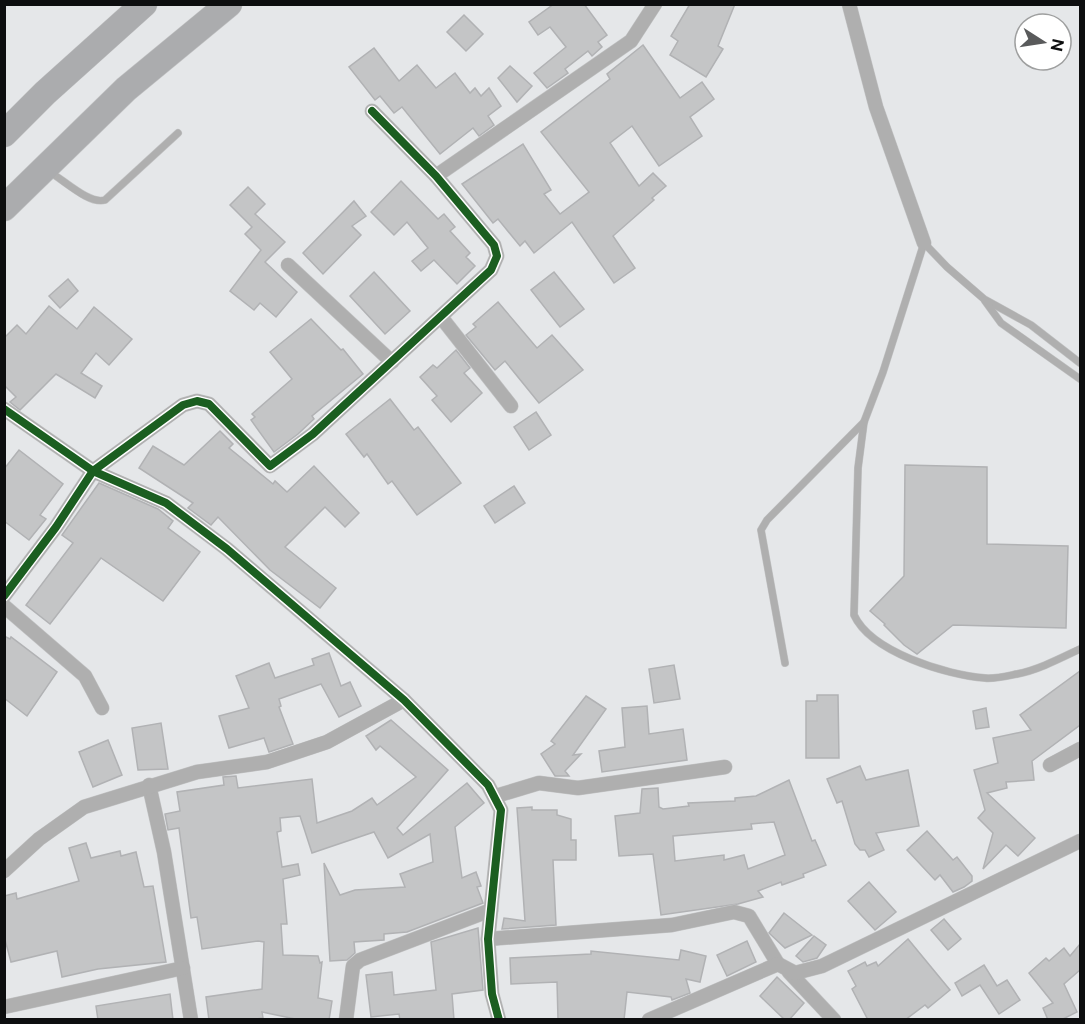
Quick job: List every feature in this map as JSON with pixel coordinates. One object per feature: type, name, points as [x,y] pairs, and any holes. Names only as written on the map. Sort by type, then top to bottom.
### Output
[{"type":"highway","points":[[4,134],[45,93],[144,4]]},
{"type":"highway","points":[[4,208],[126,89],[228,4]]},
{"type":"street","points":[[436,176],[631,41],[656,4]]},
{"type":"street","points":[[849,4],[876,107],[924,243]]},
{"type":"street","points":[[4,596],[56,527],[93,471],[183,405],[197,401],[209,404],[270,466],[314,434],[491,270],[497,256],[494,245],[436,176],[372,111]]},
{"type":"street","points":[[288,265],[392,363]]},
{"type":"street","points":[[441,317],[511,406]]},
{"type":"street","points":[[4,410],[93,471],[166,503],[227,549],[404,700],[488,784],[501,810],[488,939],[492,994],[499,1020]]},
{"type":"street","points":[[4,606],[85,676],[102,708]]},
{"type":"street","points":[[4,871],[39,839],[84,807],[197,772],[267,762],[327,742],[404,700]]},
{"type":"street","points":[[1050,765],[1080,749]]},
{"type":"street","points":[[496,796],[539,783],[578,788],[725,767]]},
{"type":"street","points":[[149,785],[164,852],[191,1020]]},
{"type":"street","points":[[649,1020],[783,968],[795,974],[822,966],[1080,841]]},
{"type":"street","points":[[346,1020],[353,966],[360,960],[491,910]]},
{"type":"street","points":[[488,939],[672,925],[726,913],[743,913],[753,923],[783,968],[834,1020]]},
{"type":"street","points":[[4,1007],[183,968]]},
{"type":"lane","points":[[44,169],[90,199],[100,202],[105,200],[178,133]]},
{"type":"lane","points":[[1080,363],[1030,324],[984,298],[947,267],[924,243],[884,372],[864,422],[858,468],[854,582],[854,615],[859,627],[887,649],[945,670],[986,678],[1019,674],[1080,649]]},
{"type":"lane","points":[[984,298],[1001,322],[1080,379]]},
{"type":"lane","points":[[785,663],[761,530],[767,520],[864,422]]},
{"type":"building","points":[[554,4],[584,4],[607,35],[598,42],[602,47],[592,56],[588,51],[565,69],[568,73],[547,88],[534,73],[566,47],[550,27],[538,35],[529,22]]},
{"type":"building","points":[[690,4],[735,4],[718,46],[723,49],[706,77],[670,55],[678,41],[671,36]]},
{"type":"building","points":[[464,15],[483,34],[466,51],[447,32]]},
{"type":"building","points":[[643,45],[680,98],[702,82],[714,99],[690,117],[702,136],[659,166],[632,126],[610,143],[639,186],[653,173],[666,186],[652,198],[654,200],[613,236],[635,268],[614,283],[572,222],[534,253],[525,241],[520,246],[498,219],[493,223],[462,184],[523,144],[551,190],[544,194],[560,214],[589,192],[541,132],[610,79],[607,74]]},
{"type":"building","points":[[374,48],[399,81],[417,65],[436,88],[455,73],[470,93],[475,88],[481,96],[489,88],[501,106],[488,116],[494,125],[479,136],[473,128],[440,154],[402,107],[394,113],[380,96],[375,100],[349,67]]},
{"type":"building","points":[[510,66],[532,86],[517,102],[498,78]]},
{"type":"building","points":[[401,181],[438,219],[444,214],[455,227],[450,231],[470,253],[466,257],[475,266],[457,284],[434,260],[421,271],[412,261],[428,248],[407,222],[394,235],[371,212]]},
{"type":"building","points":[[248,187],[265,204],[255,214],[285,242],[265,262],[297,292],[276,317],[260,303],[254,310],[230,291],[261,250],[245,234],[252,227],[230,205]]},
{"type":"building","points":[[354,201],[366,216],[352,226],[361,235],[323,274],[303,253]]},
{"type":"building","points":[[374,272],[410,311],[385,334],[350,296]]},
{"type":"building","points":[[554,272],[584,309],[560,327],[531,290]]},
{"type":"building","points":[[68,279],[78,291],[60,308],[49,296]]},
{"type":"building","points":[[498,302],[537,348],[552,335],[583,370],[539,403],[505,361],[495,370],[466,335],[476,327],[473,324]]},
{"type":"building","points":[[49,306],[77,329],[94,307],[132,339],[109,365],[96,353],[81,373],[102,386],[95,398],[56,374],[20,410],[10,402],[16,397],[4,385],[4,338],[17,325],[26,334]]},
{"type":"building","points":[[311,319],[341,350],[343,349],[363,374],[312,416],[314,419],[298,434],[274,452],[251,420],[255,417],[252,414],[292,379],[270,352]]},
{"type":"building","points":[[456,350],[470,368],[464,373],[482,393],[451,422],[432,400],[437,396],[420,377],[433,365],[437,368]]},
{"type":"building","points":[[390,399],[414,430],[418,427],[461,483],[417,515],[392,481],[388,484],[367,454],[364,457],[346,434]]},
{"type":"building","points":[[536,412],[551,435],[529,450],[514,427]]},
{"type":"building","points":[[220,431],[233,444],[229,448],[273,484],[275,481],[287,492],[314,466],[359,513],[345,527],[325,507],[285,547],[336,588],[320,608],[270,570],[218,517],[211,525],[188,508],[193,503],[139,468],[153,446],[184,465]]},
{"type":"building","points":[[19,450],[63,484],[40,515],[46,519],[29,540],[4,521],[4,469]]},
{"type":"building","points":[[905,465],[987,467],[987,544],[1068,546],[1066,628],[953,625],[917,654],[904,645],[870,611],[904,576]]},
{"type":"building","points":[[99,483],[158,509],[173,521],[168,528],[200,552],[163,601],[101,558],[50,624],[26,605],[73,543],[62,535]]},
{"type":"building","points":[[514,486],[525,503],[495,523],[484,506]]},
{"type":"building","points":[[4,636],[10,639],[11,637],[57,672],[27,716],[4,698]]},
{"type":"building","points":[[329,653],[341,686],[350,682],[361,706],[339,717],[321,684],[279,699],[281,706],[279,707],[293,744],[269,752],[264,738],[229,748],[219,716],[249,708],[236,676],[269,663],[275,678],[314,665],[312,659]]},
{"type":"building","points":[[674,665],[680,699],[654,703],[649,669]]},
{"type":"building","points":[[1080,671],[1080,725],[1032,761],[1034,780],[1006,782],[1007,788],[987,793],[1035,838],[1018,856],[1006,845],[983,869],[993,833],[978,818],[985,810],[974,770],[998,763],[993,738],[1031,730],[1020,715]]},
{"type":"building","points":[[817,695],[838,695],[839,758],[806,758],[806,701],[817,701]]},
{"type":"building","points":[[586,696],[606,709],[573,755],[581,754],[565,771],[569,776],[555,776],[541,754],[555,744],[551,741]]},
{"type":"building","points":[[647,706],[649,734],[683,729],[687,760],[602,772],[599,751],[625,747],[622,708]]},
{"type":"building","points":[[986,708],[989,727],[976,729],[973,711]]},
{"type":"building","points":[[391,720],[448,770],[397,828],[403,835],[467,783],[484,803],[455,827],[462,878],[476,872],[481,886],[477,887],[483,903],[407,932],[384,934],[384,940],[354,942],[355,953],[347,960],[330,961],[324,863],[340,895],[355,890],[405,887],[400,874],[433,862],[430,834],[388,858],[374,832],[312,853],[300,816],[280,818],[281,831],[277,832],[282,867],[298,864],[300,875],[283,879],[287,924],[281,924],[283,955],[318,956],[320,963],[322,962],[318,998],[332,1001],[329,1020],[300,1020],[262,1012],[263,1018],[209,1020],[206,997],[262,989],[264,942],[202,949],[197,917],[191,918],[179,828],[168,830],[165,814],[180,811],[177,792],[224,785],[223,777],[236,776],[238,788],[312,779],[317,823],[352,811],[372,798],[377,805],[416,777],[380,746],[376,750],[366,736]]},
{"type":"building","points":[[161,723],[168,769],[138,770],[132,728]]},
{"type":"building","points":[[108,740],[122,775],[93,787],[79,752]]},
{"type":"building","points":[[860,766],[866,780],[908,770],[919,826],[876,833],[884,850],[869,857],[865,850],[860,850],[855,844],[842,801],[837,803],[827,779]]},
{"type":"building","points":[[789,780],[812,841],[815,840],[826,865],[803,874],[804,877],[782,885],[781,882],[758,891],[763,897],[738,904],[661,915],[653,854],[619,856],[615,816],[640,813],[642,789],[658,788],[659,807],[663,809],[689,806],[688,803],[735,801],[735,798],[756,796]],"holes":[[[774,822],[785,855],[748,869],[744,855],[724,860],[724,855],[675,861],[673,836],[752,829],[751,824]]]},
{"type":"building","points":[[532,807],[532,810],[557,810],[557,815],[571,819],[571,840],[576,840],[576,860],[553,860],[556,925],[502,929],[504,918],[525,921],[517,808]]},
{"type":"building","points":[[927,831],[953,860],[957,857],[972,876],[972,881],[953,892],[940,875],[935,880],[907,850]]},
{"type":"building","points":[[86,843],[91,858],[120,851],[121,856],[136,852],[144,887],[153,886],[166,962],[98,969],[62,977],[57,951],[11,962],[4,936],[4,896],[16,893],[17,899],[79,881],[69,848]]},
{"type":"building","points":[[869,882],[896,912],[875,930],[848,901]]},
{"type":"building","points":[[784,913],[812,935],[785,948],[769,933]]},
{"type":"building","points":[[944,919],[961,939],[948,950],[931,930]]},
{"type":"building","points":[[478,928],[483,990],[452,994],[454,1020],[400,1020],[399,1014],[371,1017],[366,975],[392,972],[394,995],[436,990],[431,942]]},
{"type":"building","points":[[814,936],[826,945],[817,958],[803,962],[796,956]]},
{"type":"building","points":[[908,939],[950,990],[928,1008],[925,1005],[905,1020],[868,1020],[852,989],[856,986],[848,971],[865,962],[867,966],[876,962],[878,966]]},
{"type":"building","points":[[747,941],[756,962],[727,976],[717,955]]},
{"type":"building","points":[[1080,944],[1080,970],[1064,984],[1077,1012],[1061,1020],[1048,1020],[1043,1008],[1053,1003],[1029,973],[1046,958],[1049,961],[1064,948],[1070,956]]},
{"type":"building","points":[[681,950],[706,956],[700,982],[686,979],[690,993],[672,1000],[671,997],[627,992],[624,1020],[558,1019],[557,982],[511,984],[510,958],[591,954],[591,951],[679,960]]},
{"type":"building","points":[[984,965],[997,986],[1007,980],[1020,1000],[999,1014],[980,985],[962,996],[955,983]]},
{"type":"building","points":[[777,977],[804,1003],[789,1020],[785,1020],[760,996]]},
{"type":"building","points":[[170,994],[173,1020],[98,1020],[96,1006]]},
{"type":"cycle path","points":[[4,596],[56,527],[93,471],[183,405],[197,401],[209,404],[270,466],[313,434],[491,270],[497,256],[494,245],[436,176],[372,111]]},
{"type":"cycle path","points":[[4,409],[93,471],[166,503],[227,549],[404,700],[488,785],[501,810],[488,939],[492,994],[499,1020]]}]
